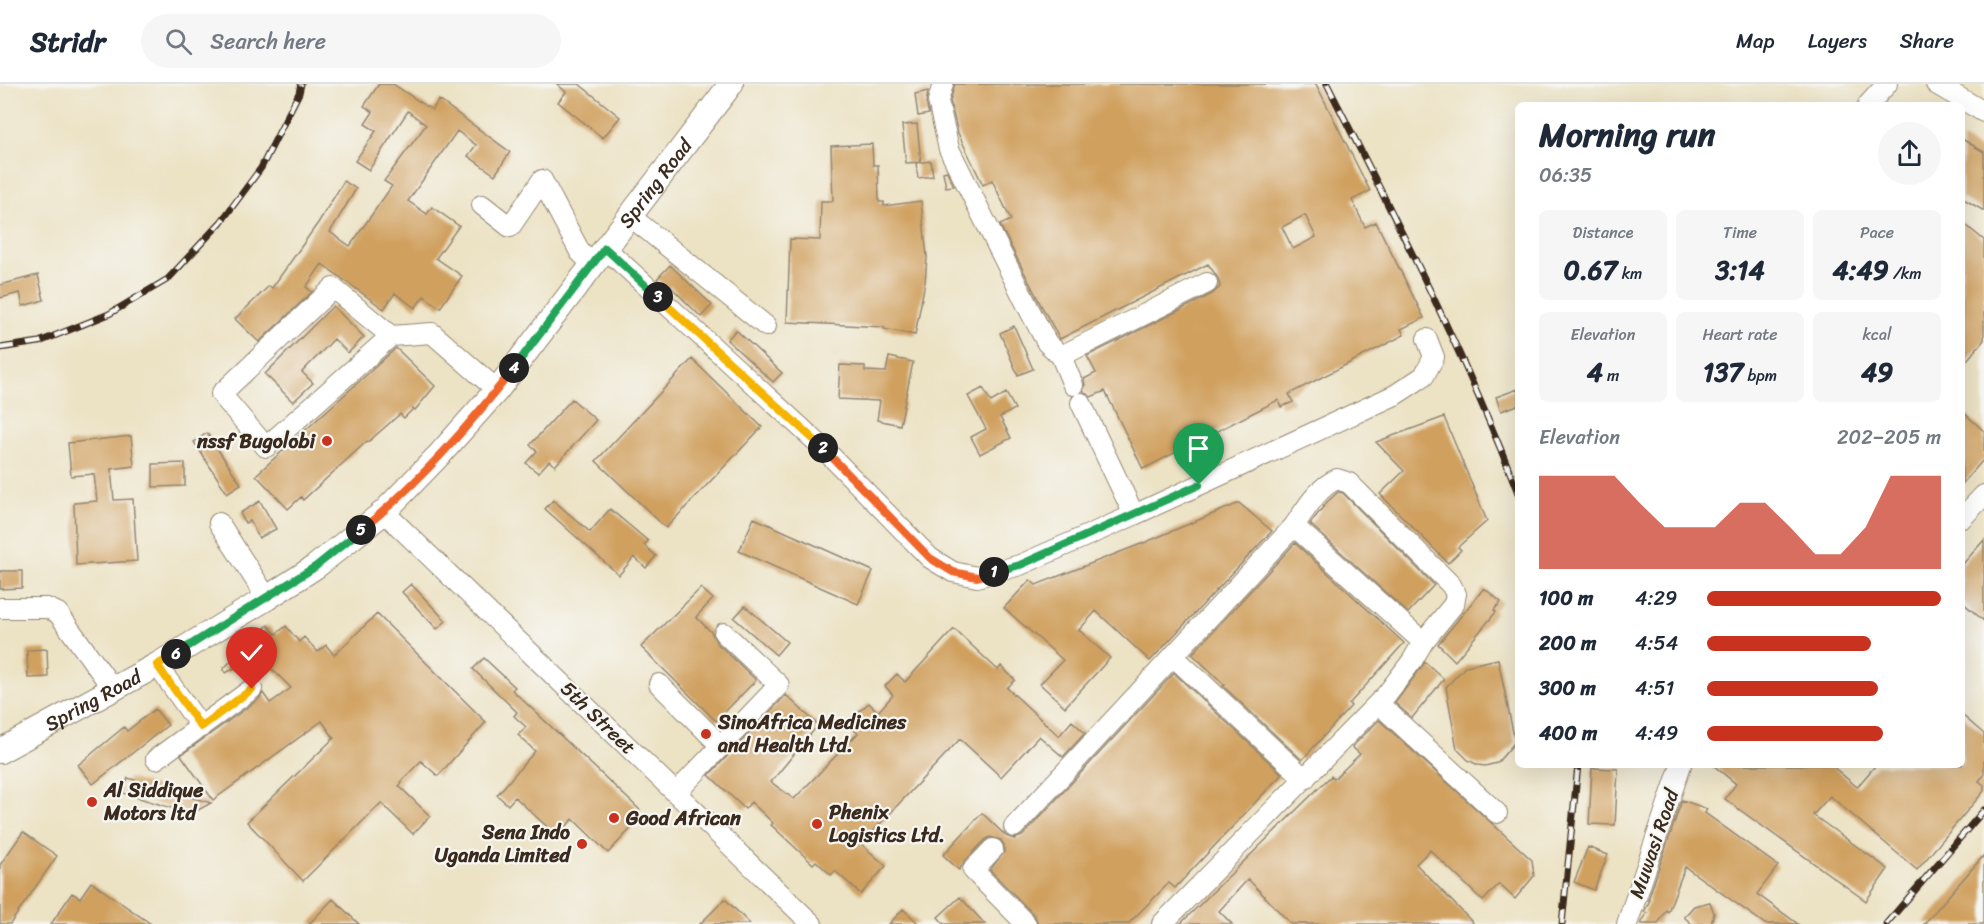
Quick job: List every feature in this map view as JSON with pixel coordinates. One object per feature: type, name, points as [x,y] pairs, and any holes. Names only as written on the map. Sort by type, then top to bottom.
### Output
[{"type":"main road","name":"Spring Road","points":[[0,751],[157,665],[267,598],[315,567],[384,512],[497,390],[731,84]]},
{"type":"street","points":[[943,84],[938,101],[949,149],[1030,313],[1047,343],[1061,356],[1134,515]]},
{"type":"street","points":[[1871,102],[1887,84]]},
{"type":"street","points":[[1936,84],[1984,112]]},
{"type":"street","points":[[482,205],[510,227],[542,180],[580,252],[599,256],[821,446],[930,558],[953,572],[977,577],[1020,565],[1395,395],[1424,376],[1434,357],[1427,339]]},
{"type":"street","points":[[630,216],[766,326]]},
{"type":"street","points":[[1061,356],[1207,284]]},
{"type":"street","points":[[392,336],[333,288],[221,394],[266,447],[392,336],[432,333],[497,390]]},
{"type":"street","points":[[1014,827],[1294,526],[1316,496],[1329,483],[1337,479],[1349,483],[1451,585],[1456,594],[1454,604],[1378,703],[1162,924]]},
{"type":"street","points":[[1965,516],[1984,495]]},
{"type":"street","name":"5th Street","points":[[384,512],[811,924]]},
{"type":"street","points":[[219,523],[267,598]]},
{"type":"street","points":[[1294,526],[1423,642]]},
{"type":"street","points":[[0,608],[46,608],[58,613],[113,689]]},
{"type":"street","points":[[676,793],[779,685],[724,633]]},
{"type":"street","points":[[1173,656],[1305,779]]},
{"type":"street","points":[[157,665],[201,727]]},
{"type":"street","points":[[659,684],[721,746]]},
{"type":"street","points":[[156,759],[252,689]]},
{"type":"street","points":[[1378,703],[1497,813]]},
{"type":"street","name":"Muwasi Road","points":[[1627,924],[1680,768]]},
{"type":"street","points":[[993,849],[973,870],[1026,924]]},
{"type":"building","points":[[379,84],[393,84],[432,110],[439,100],[510,152],[495,175],[468,156],[476,145],[457,131],[408,201],[427,214],[432,207],[459,226],[436,258],[462,276],[440,308],[424,296],[415,308],[395,293],[384,309],[322,264],[306,287],[312,292],[259,342],[235,319],[269,286],[272,288],[318,223],[344,181],[356,189],[330,232],[350,246],[392,186],[384,181],[426,125],[408,111],[369,170],[355,161],[376,131],[365,124],[373,112],[364,106]]},
{"type":"building","points":[[557,84],[579,84],[620,117],[603,138],[558,102],[566,92]]},
{"type":"building","points":[[955,84],[1316,84],[1370,191],[1352,200],[1365,227],[1376,222],[1424,318],[1401,329],[1404,335],[1289,394],[1293,402],[1281,407],[1278,400],[1143,469],[1105,391],[1091,397],[1083,391],[1084,379],[1096,373],[1087,356],[1212,294],[1220,287],[1218,278],[1208,264],[1060,339],[1000,225],[1011,220],[992,180],[983,185],[958,133],[950,101]],"holes":[[[1305,215],[1316,237],[1293,249],[1282,227]]]},
{"type":"building","points":[[928,91],[926,103],[929,114],[918,116],[915,94]]},
{"type":"building","points":[[917,124],[921,162],[906,163],[902,125]]},
{"type":"building","points":[[1965,141],[1984,152],[1984,211],[1965,200]]},
{"type":"building","points":[[872,144],[873,165],[878,165],[879,202],[884,202],[884,206],[921,201],[927,257],[925,282],[915,335],[884,329],[884,327],[787,322],[790,239],[820,240],[821,201],[833,201],[831,146]]},
{"type":"building","points":[[931,161],[933,176],[918,178],[916,163]]},
{"type":"building","points":[[947,171],[954,186],[946,187],[943,172]]},
{"type":"building","points":[[1965,224],[1984,240],[1984,340],[1965,362]]},
{"type":"building","points":[[670,265],[712,305],[701,317],[670,286],[668,289],[657,279]]},
{"type":"building","points":[[38,275],[44,300],[23,306],[20,293],[0,298],[0,285]]},
{"type":"building","points":[[333,306],[364,337],[348,353],[334,339],[302,372],[313,383],[293,402],[265,374]]},
{"type":"building","points":[[1014,326],[1033,369],[1018,375],[1000,333]]},
{"type":"building","points":[[736,330],[782,373],[773,382],[727,340]]},
{"type":"building","points":[[396,348],[435,386],[415,410],[413,409],[404,418],[400,414],[303,500],[301,497],[288,509],[256,475]]},
{"type":"building","points":[[889,357],[913,362],[900,425],[877,420],[880,401],[838,399],[840,365],[865,366],[865,371],[886,372]]},
{"type":"building","points":[[692,359],[762,427],[666,528],[596,461]]},
{"type":"building","points":[[983,388],[991,402],[1006,393],[1015,409],[1000,417],[1011,438],[980,454],[971,437],[986,429],[968,396]]},
{"type":"building","points":[[1515,390],[1515,406],[1501,411],[1496,397]]},
{"type":"building","points":[[572,399],[596,420],[555,466],[549,461],[538,473],[526,463],[537,451],[530,445]]},
{"type":"building","points":[[1965,414],[1984,431],[1984,459],[1965,481]]},
{"type":"building","points":[[1444,417],[1487,521],[1458,547],[1461,550],[1448,563],[1380,494],[1404,471],[1376,442]]},
{"type":"building","points":[[207,433],[241,484],[227,493],[194,442]]},
{"type":"building","points":[[131,436],[134,466],[111,469],[114,500],[133,499],[137,561],[76,565],[74,503],[97,501],[94,474],[71,476],[68,443]]},
{"type":"building","points":[[185,463],[185,486],[153,487],[153,464]]},
{"type":"building","points":[[1338,492],[1343,493],[1434,585],[1408,613],[1310,524]]},
{"type":"building","points":[[553,500],[590,532],[610,509],[648,541],[644,545],[656,556],[646,568],[634,557],[619,575],[545,509]]},
{"type":"building","points":[[260,501],[276,529],[259,538],[250,521],[245,523],[240,513]]},
{"type":"building","points":[[1239,503],[1272,531],[1150,661],[1096,611],[1079,630],[1110,658],[1065,707],[1040,684],[1063,660],[1004,608],[1030,580],[1036,585]]},
{"type":"building","points":[[754,518],[873,571],[858,604],[739,551]]},
{"type":"building","points":[[1984,540],[1984,621],[1965,605],[1965,562]]},
{"type":"building","points":[[1295,543],[1404,643],[1302,760],[1192,654]]},
{"type":"building","points":[[0,571],[22,571],[22,588],[0,589]]},
{"type":"building","points":[[411,584],[446,621],[437,629],[402,592]]},
{"type":"building","points":[[701,588],[713,599],[696,617],[712,633],[716,642],[756,680],[716,721],[641,647]]},
{"type":"building","points":[[1484,588],[1501,602],[1494,610],[1496,612],[1455,661],[1438,644]]},
{"type":"building","points":[[745,606],[787,642],[776,655],[734,618]]},
{"type":"building","points":[[377,614],[486,722],[438,776],[421,761],[400,782],[402,783],[399,786],[430,816],[413,834],[381,803],[303,881],[247,822],[334,738],[322,721],[213,800],[181,755],[259,699],[263,693],[270,703],[291,688],[271,668],[266,674],[251,658],[226,673],[223,669],[268,625],[276,634],[286,626],[299,642],[304,637],[318,652],[326,645],[334,655]]},
{"type":"building","points":[[954,629],[998,670],[1001,666],[1015,680],[1007,688],[1059,736],[1072,721],[1085,733],[1063,757],[1039,736],[1001,777],[960,739],[861,844],[886,866],[861,894],[835,871],[831,875],[816,861],[813,864],[771,825],[773,823],[751,802],[745,809],[709,775],[786,695],[818,725],[771,782],[794,799],[858,733],[848,726],[856,714],[869,703],[878,712],[893,695],[885,686],[897,674],[905,682]]},
{"type":"building","points":[[47,649],[48,677],[28,678],[27,650]]},
{"type":"building","points":[[484,658],[515,687],[512,690],[640,810],[633,817],[638,821],[608,853],[573,819],[557,836],[515,797],[508,805],[497,795],[535,751],[518,735],[526,727],[514,716],[517,712],[473,669]]},
{"type":"building","points":[[1498,659],[1515,742],[1497,763],[1478,765],[1468,760],[1457,749],[1446,687],[1466,666]]},
{"type":"building","points":[[1425,662],[1444,679],[1412,718],[1395,703]]},
{"type":"building","points":[[1174,673],[1282,774],[1175,888],[1169,883],[1128,924],[1038,924],[1035,916],[990,870],[1004,852],[1001,840],[990,837],[985,840],[959,870],[943,855],[982,813],[1006,836],[1014,839],[1022,836]]},
{"type":"building","points":[[155,709],[168,725],[93,784],[78,765],[124,727],[127,731]]},
{"type":"building","points":[[1965,718],[1984,734],[1984,774],[1979,781],[1984,785],[1984,791],[1917,870],[1830,796],[1813,815],[1888,869],[1866,901],[1725,799],[1736,784],[1717,768],[1835,768],[1857,787],[1873,768],[1965,768]]},
{"type":"building","points":[[1379,720],[1532,860],[1534,876],[1515,899],[1499,884],[1483,901],[1430,850],[1416,864],[1474,924],[1291,924],[1248,879],[1219,911],[1232,924],[1180,924],[1331,776],[1334,779],[1360,754],[1352,747]]},
{"type":"building","points":[[1592,768],[1618,769],[1615,825],[1589,824]]},
{"type":"building","points":[[128,778],[211,803],[191,814],[123,793]]},
{"type":"building","points":[[1682,800],[1707,809],[1705,813],[1778,866],[1757,894],[1798,924],[1765,924],[1685,867],[1668,912],[1666,910],[1658,924],[1641,924],[1647,913],[1644,912],[1650,900],[1648,900]]},
{"type":"building","points":[[23,832],[57,856],[10,924],[0,924],[0,865]]},
{"type":"building","points":[[1588,847],[1608,855],[1594,890],[1574,882]]},
{"type":"building","points":[[1984,855],[1984,924],[1924,924]]},
{"type":"building","points":[[91,882],[151,924],[51,924],[72,893],[80,898]]},
{"type":"building","points":[[960,897],[985,924],[944,924],[938,917]]},
{"type":"building","points":[[333,899],[359,924],[309,924]]},
{"type":"building","points":[[725,899],[750,924],[700,924]]},
{"type":"building","points":[[1710,902],[1714,913],[1711,924],[1692,924],[1684,917],[1694,906]]},
{"type":"building","points":[[903,909],[919,924],[889,924]]},
{"type":"railway","points":[[0,348],[39,342],[109,314],[168,279],[221,222],[261,168],[299,93],[301,84]]},
{"type":"railway","points":[[1327,84],[1452,337],[1515,485]]},
{"type":"railway","points":[[1562,924],[1578,768]]},
{"type":"railway","points":[[1886,924],[1984,810]]},
{"type":"place","name":"nssf Bugolobi","points":[[327,441]]},
{"type":"place","name":"SinoAfrica Medicines and Health Ltd.","points":[[706,734]]},
{"type":"place","name":"Al Siddique Motors ltd","points":[[92,802]]},
{"type":"place","name":"Good African","points":[[614,818]]},
{"type":"place","name":"Phenix Logistics Ltd.","points":[[817,824]]},
{"type":"place","name":"Sena Indo Uganda Limited","points":[[582,844]]},
{"type":"route","points":[[252,689],[201,727],[157,665],[315,567],[384,512],[497,390],[605,248],[821,446],[930,558],[953,572],[977,577],[1020,565],[1199,485]]}]
